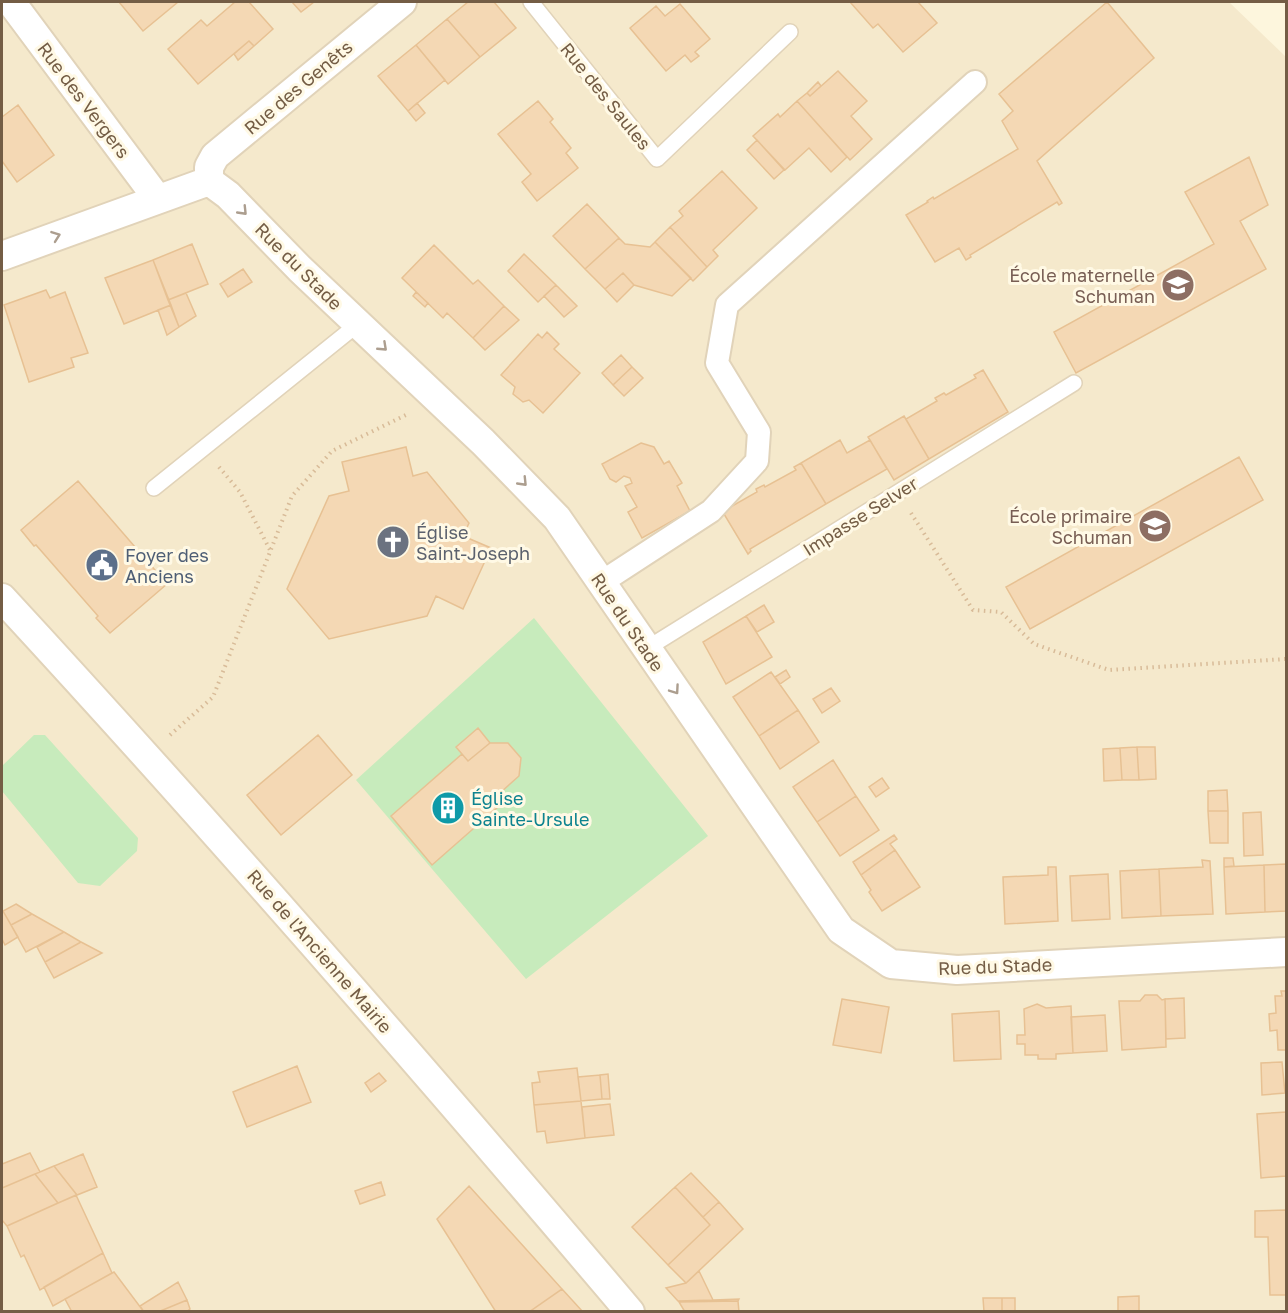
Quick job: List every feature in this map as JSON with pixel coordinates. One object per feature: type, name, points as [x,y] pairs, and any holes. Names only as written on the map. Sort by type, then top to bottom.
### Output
[{"type":"street","name":"Rue des Vergers","points":[[11,2],[157,198]]},
{"type":"street","name":"Rue des Genêts","points":[[209,181],[209,167],[215,156],[402,2]]},
{"type":"street","points":[[602,582],[711,511],[757,461],[759,432],[717,363],[727,304],[975,82]]},
{"type":"street","points":[[2,256],[209,181]]},
{"type":"street","name":"Rue du Stade","points":[[209,181],[228,195],[300,269],[483,442],[557,518],[841,930],[891,964],[957,970],[1287,952]]},
{"type":"street","name":"Rue de l'Ancienne Mairie","points":[[2,598],[147,756],[430,1076],[630,1311]]},
{"type":"lane","name":"Rue des Saules","points":[[531,2],[657,159],[790,32]]},
{"type":"lane","points":[[154,488],[358,324]]},
{"type":"lane","name":"Impasse Selver","points":[[646,649],[1074,383]]},
{"type":"path","points":[[147,756],[213,697],[292,496],[332,451],[438,399]]},
{"type":"path","points":[[204,448],[240,492],[270,550]]},
{"type":"path","points":[[898,492],[973,610],[1001,612],[1034,644],[1109,670],[1287,659]]},
{"type":"shaded area","points":[[2,2],[1229,2],[1286,57],[1286,1311],[2,1312]]},
{"type":"green space","points":[[534,618],[708,836],[526,979],[356,780]]},
{"type":"green space","points":[[34,735],[45,735],[138,838],[137,851],[100,886],[78,883],[2,791],[2,766]]},
{"type":"building","points":[[119,2],[178,2],[143,31]]},
{"type":"building","points":[[235,2],[249,2],[273,29],[254,46],[249,41],[198,84],[168,49],[201,20],[207,26]]},
{"type":"building","points":[[292,2],[314,2],[301,12]]},
{"type":"building","points":[[468,2],[494,2],[516,28],[480,57],[447,19]]},
{"type":"building","points":[[850,2],[918,2],[937,23],[903,52],[878,24],[873,28]]},
{"type":"building","points":[[1107,2],[1154,58],[1037,161],[1062,203],[1059,205],[1057,202],[970,255],[971,257],[966,260],[959,248],[935,262],[906,215],[933,197],[934,199],[1018,149],[1002,121],[1013,111],[999,94]]},
{"type":"building","points":[[680,4],[710,39],[695,52],[699,56],[691,62],[685,55],[666,71],[630,28],[656,6],[665,16]]},
{"type":"building","points":[[447,19],[480,57],[448,84],[416,45]]},
{"type":"building","points":[[249,41],[254,46],[238,60],[234,54]]},
{"type":"building","points":[[416,45],[445,80],[408,111],[378,76]]},
{"type":"building","points":[[838,71],[867,101],[851,116],[872,139],[850,160],[797,101],[807,93],[810,96]]},
{"type":"building","points":[[818,82],[821,86],[810,96],[807,93]]},
{"type":"building","points":[[538,101],[553,119],[550,122],[571,148],[566,153],[578,168],[537,201],[522,182],[531,174],[498,134]]},
{"type":"building","points":[[797,101],[847,157],[831,172],[809,148],[785,170],[753,136],[778,114],[780,117]]},
{"type":"building","points":[[417,103],[425,113],[416,121],[408,111]]},
{"type":"building","points":[[18,105],[54,155],[17,182],[2,161],[2,117]]},
{"type":"building","points":[[757,140],[784,170],[774,179],[747,150]]},
{"type":"building","points":[[1249,157],[1268,205],[1240,221],[1266,269],[1076,373],[1054,332],[1214,244],[1185,192]]},
{"type":"building","points":[[722,171],[757,208],[713,250],[718,256],[707,267],[670,227],[683,216],[679,211]]},
{"type":"building","points":[[587,204],[619,238],[585,269],[553,236]]},
{"type":"building","points":[[670,227],[707,267],[693,281],[655,242]]},
{"type":"building","points":[[619,238],[625,244],[650,247],[655,242],[691,278],[672,296],[634,285],[623,273],[605,289],[585,269]]},
{"type":"building","points":[[192,244],[208,284],[168,300],[153,260]]},
{"type":"building","points":[[434,245],[473,284],[478,280],[504,306],[473,338],[447,313],[443,318],[402,278]]},
{"type":"building","points":[[524,254],[556,285],[538,302],[508,271]]},
{"type":"building","points":[[153,260],[171,305],[124,324],[105,278]]},
{"type":"building","points":[[243,269],[252,282],[228,297],[220,284]]},
{"type":"building","points":[[623,273],[634,285],[617,302],[605,289]]},
{"type":"building","points":[[556,285],[577,306],[564,317],[544,296]]},
{"type":"building","points":[[46,290],[50,298],[65,292],[88,353],[71,358],[74,367],[29,382],[4,305]]},
{"type":"building","points":[[416,292],[428,303],[425,307],[413,296]]},
{"type":"building","points":[[186,293],[196,316],[179,327],[168,300]]},
{"type":"building","points":[[171,305],[179,327],[167,335],[158,310]]},
{"type":"building","points":[[504,306],[519,320],[485,350],[473,338]]},
{"type":"building","points":[[547,332],[559,344],[554,349],[580,373],[543,413],[529,400],[523,402],[513,394],[515,387],[501,375],[538,334],[542,338]]},
{"type":"building","points":[[621,355],[632,367],[613,385],[602,373]]},
{"type":"building","points":[[632,367],[643,378],[624,396],[613,385]]},
{"type":"building","points":[[983,370],[1008,412],[929,459],[906,419],[937,401],[935,398],[944,393],[946,395],[976,378],[974,375]]},
{"type":"building","points":[[904,416],[929,459],[894,480],[868,437]]},
{"type":"building","points":[[840,440],[847,453],[870,440],[887,469],[826,504],[801,463]]},
{"type":"building","points":[[641,443],[654,447],[664,464],[669,461],[682,483],[677,486],[690,511],[642,538],[628,512],[637,507],[625,486],[632,483],[630,478],[624,476],[616,482],[610,479],[602,464]]},
{"type":"building","name":"Église Saint-Joseph","points":[[406,447],[413,476],[427,472],[469,523],[463,536],[491,548],[463,609],[436,596],[427,616],[329,639],[287,589],[329,496],[349,491],[342,462]]},
{"type":"building","points":[[1239,457],[1263,500],[1030,629],[1006,587]]},
{"type":"building","points":[[801,463],[826,504],[750,549],[748,554],[721,509],[727,509],[757,492],[756,489],[764,485],[765,487],[796,470],[794,467]]},
{"type":"building","name":"Foyer des Anciens","points":[[78,481],[167,584],[110,633],[96,618],[98,616],[21,530]]},
{"type":"building","points":[[764,605],[774,622],[757,632],[746,616]]},
{"type":"building","points":[[746,616],[772,657],[726,684],[703,642]]},
{"type":"building","points":[[786,670],[790,677],[780,684],[775,677]]},
{"type":"building","points":[[771,672],[798,710],[759,736],[733,697]]},
{"type":"building","points":[[831,688],[840,701],[822,713],[813,699]]},
{"type":"building","points":[[798,710],[819,742],[780,769],[759,736]]},
{"type":"building","points":[[478,728],[490,743],[468,761],[456,747]]},
{"type":"building","points":[[318,735],[352,775],[281,835],[247,795]]},
{"type":"building","name":"Église Sainte-Ursule","points":[[490,743],[508,743],[521,758],[519,776],[500,793],[506,800],[432,865],[391,816],[462,754],[468,761]]},
{"type":"building","points":[[1137,747],[1139,780],[1122,780],[1120,748]]},
{"type":"building","points":[[1137,747],[1155,747],[1156,779],[1139,780]]},
{"type":"building","points":[[1120,748],[1122,780],[1104,781],[1103,749]]},
{"type":"building","points":[[833,760],[856,796],[817,822],[793,787]]},
{"type":"building","points":[[882,778],[889,788],[876,797],[869,787]]},
{"type":"building","points":[[1227,790],[1228,811],[1208,811],[1208,791]]},
{"type":"building","points":[[856,796],[879,830],[840,856],[817,822]]},
{"type":"building","points":[[1208,811],[1228,811],[1228,843],[1210,843]]},
{"type":"building","points":[[1261,812],[1263,855],[1244,856],[1243,813]]},
{"type":"building","points":[[894,835],[897,839],[890,844],[895,850],[861,875],[853,862]]},
{"type":"building","points":[[895,850],[920,887],[882,911],[861,875]]},
{"type":"building","points":[[1224,858],[1233,858],[1234,866],[1224,867]]},
{"type":"building","points":[[1202,860],[1210,861],[1213,914],[1161,916],[1159,869],[1203,867]]},
{"type":"building","points":[[1286,864],[1286,911],[1265,912],[1264,865]]},
{"type":"building","points":[[1264,865],[1265,912],[1226,914],[1224,867]]},
{"type":"building","points":[[1048,867],[1056,867],[1058,921],[1005,924],[1003,877],[1048,875]]},
{"type":"building","points":[[1159,869],[1161,916],[1122,918],[1120,871]]},
{"type":"building","points":[[1108,874],[1110,919],[1072,921],[1070,876]]},
{"type":"building","points":[[16,904],[32,914],[11,925],[3,911]]},
{"type":"building","points":[[3,911],[18,937],[5,945],[2,939]]},
{"type":"building","points":[[32,914],[64,932],[26,952],[11,925]]},
{"type":"building","points":[[64,932],[81,942],[45,962],[37,947]]},
{"type":"building","points":[[81,942],[102,953],[54,978],[45,962]]},
{"type":"building","points":[[1281,991],[1286,991],[1286,1050],[1278,1050],[1277,1030],[1270,1031],[1269,1014],[1276,1013],[1275,996],[1282,996]]},
{"type":"building","points":[[1145,995],[1157,995],[1162,1000],[1165,999],[1166,1047],[1122,1050],[1119,1001],[1140,1001]]},
{"type":"building","points":[[1184,998],[1185,1038],[1166,1039],[1165,999]]},
{"type":"building","points":[[842,999],[889,1007],[881,1053],[833,1045]]},
{"type":"building","points":[[1037,1004],[1046,1008],[1071,1006],[1073,1053],[1056,1054],[1056,1059],[1038,1059],[1038,1055],[1025,1055],[1025,1044],[1017,1044],[1017,1035],[1025,1035],[1024,1009]]},
{"type":"building","points":[[999,1011],[1001,1059],[954,1061],[952,1014]]},
{"type":"building","points":[[1105,1015],[1107,1051],[1073,1053],[1071,1017]]},
{"type":"building","points":[[1282,1062],[1285,1093],[1262,1095],[1261,1063]]},
{"type":"building","points":[[297,1066],[311,1102],[247,1127],[233,1092]]},
{"type":"building","points":[[577,1068],[581,1101],[534,1105],[532,1083],[540,1082],[538,1072]]},
{"type":"building","points":[[379,1073],[386,1081],[371,1092],[365,1083]]},
{"type":"building","points":[[608,1074],[610,1099],[602,1099],[600,1075]]},
{"type":"building","points":[[600,1075],[602,1099],[581,1101],[578,1077]]},
{"type":"building","points":[[581,1101],[585,1138],[547,1143],[545,1131],[537,1132],[534,1105]]},
{"type":"building","points":[[610,1104],[614,1135],[585,1138],[582,1107]]},
{"type":"building","points":[[1286,1112],[1286,1176],[1261,1178],[1257,1114]]},
{"type":"building","points":[[30,1153],[40,1172],[2,1188],[2,1164]]},
{"type":"building","points":[[83,1154],[97,1187],[77,1195],[54,1166]]},
{"type":"building","points":[[54,1166],[77,1195],[58,1203],[35,1174]]},
{"type":"building","points":[[691,1173],[719,1202],[703,1217],[675,1187]]},
{"type":"building","points":[[35,1174],[58,1203],[7,1226],[2,1220],[2,1188]]},
{"type":"building","points":[[381,1182],[385,1195],[360,1204],[355,1191]]},
{"type":"building","points":[[469,1186],[562,1289],[529,1312],[496,1312],[437,1219]]},
{"type":"building","points":[[675,1187],[710,1225],[668,1265],[632,1227]]},
{"type":"building","points":[[76,1195],[103,1253],[40,1290],[24,1255],[21,1257],[7,1226]]},
{"type":"building","points":[[719,1202],[743,1229],[686,1283],[668,1265],[710,1225],[703,1217]]},
{"type":"building","points":[[1286,1210],[1286,1295],[1270,1295],[1268,1237],[1255,1237],[1255,1211]]},
{"type":"building","points":[[103,1253],[112,1273],[53,1306],[44,1287]]},
{"type":"building","points":[[699,1271],[713,1300],[678,1301],[666,1288],[686,1283]]},
{"type":"building","points":[[114,1272],[144,1312],[72,1312],[65,1299]]},
{"type":"building","points":[[178,1282],[187,1300],[158,1312],[144,1312],[140,1306]]},
{"type":"building","points":[[562,1289],[583,1312],[529,1312]]},
{"type":"building","points":[[1139,1296],[1139,1312],[1118,1312],[1118,1297]]},
{"type":"building","points":[[983,1298],[1002,1298],[1002,1312],[984,1312]]},
{"type":"building","points":[[1002,1298],[1015,1298],[1015,1312],[1002,1312]]},
{"type":"building","points":[[739,1299],[738,1301],[678,1301],[713,1300]]},
{"type":"building","points":[[187,1300],[190,1309],[186,1312],[158,1312]]},
{"type":"building","points":[[738,1301],[739,1312],[685,1312],[679,1302]]},
{"type":"place","name":"École maternelle Schuman","points":[[1178,285]]},
{"type":"place","name":"École primaire Schuman","points":[[1155,526]]},
{"type":"place","name":"Église Saint-Joseph","points":[[393,542]]},
{"type":"place","name":"Foyer des Anciens","points":[[102,565]]},
{"type":"place","name":"Église Sainte-Ursule","points":[[448,808]]}]
